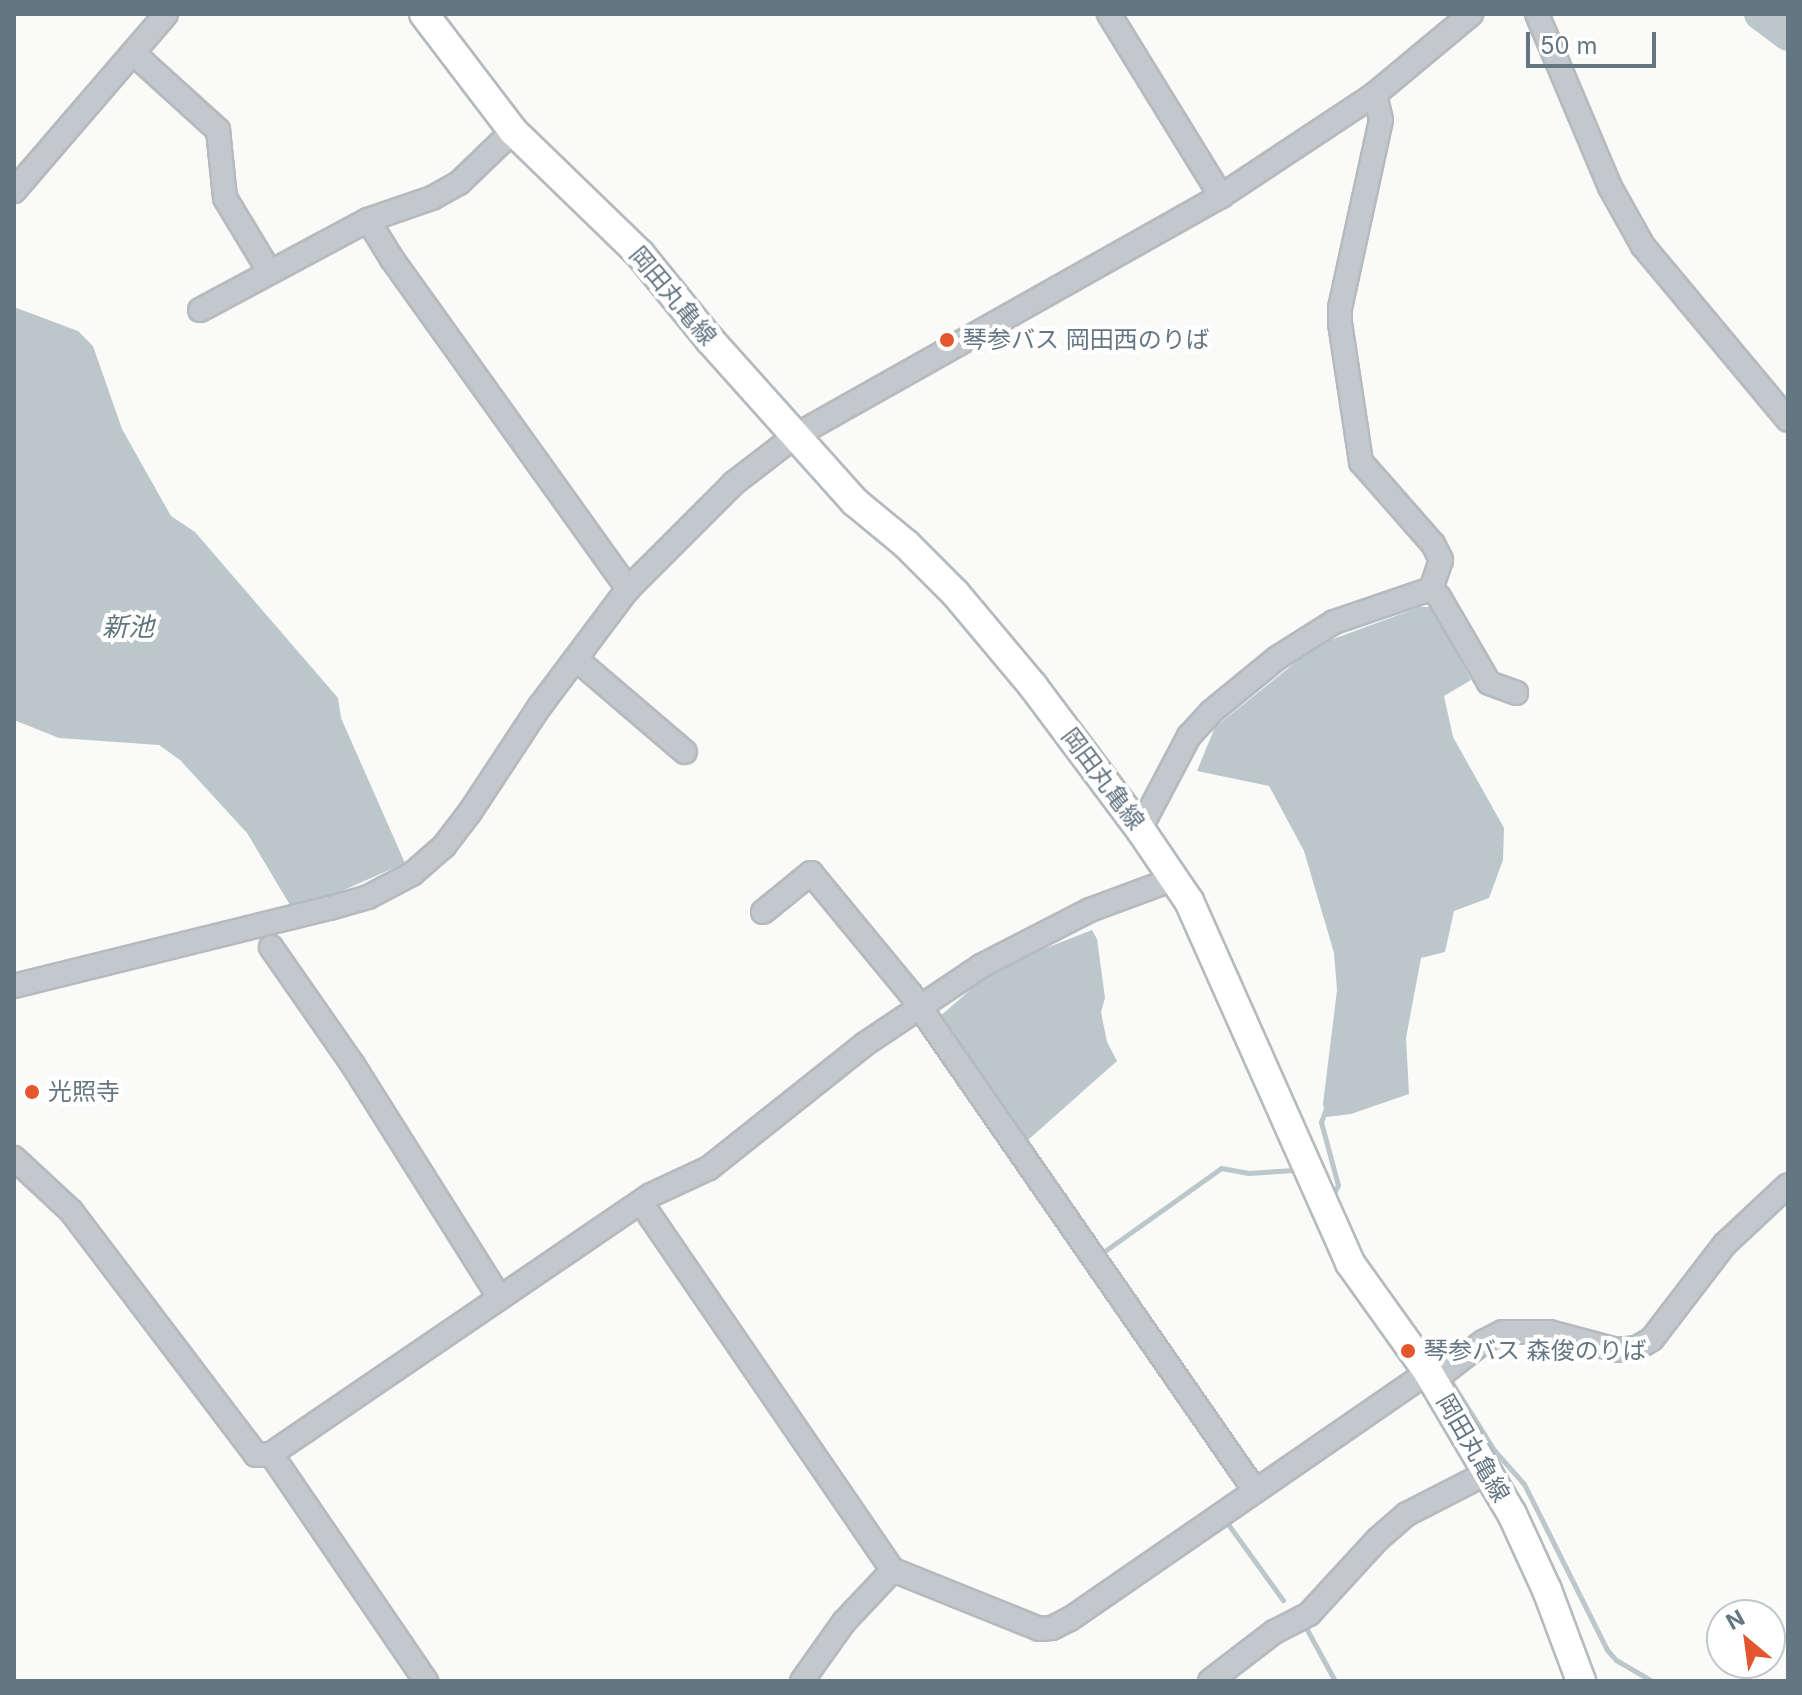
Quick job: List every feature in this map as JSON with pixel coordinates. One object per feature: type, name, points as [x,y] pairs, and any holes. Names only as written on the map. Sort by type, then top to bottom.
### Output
[{"type":"main road","name":"岡田丸亀線","points":[[424,14],[513,131],[640,254],[710,340],[855,502],[906,544],[955,593],[1033,686],[1140,829],[1189,901],[1350,1263],[1438,1374],[1489,1472],[1542,1577],[1581,1681]]},
{"type":"street","points":[[14,191],[166,14]]},
{"type":"street","points":[[1109,14],[1221,196]]},
{"type":"street","points":[[14,986],[330,908],[368,897],[412,874],[444,846],[470,812],[628,589],[695,519],[795,436],[1221,196],[1375,94],[1471,14]]},
{"type":"street","points":[[1537,14],[1610,187],[1643,246],[1788,420]]},
{"type":"street","points":[[133,53],[218,130],[225,198],[269,271]]},
{"type":"street","points":[[1375,94],[1381,120],[1340,308],[1340,323],[1361,462],[1433,544],[1441,560],[1431,589]]},
{"type":"street","points":[[200,310],[368,220],[432,198],[459,183],[513,131]]},
{"type":"street","points":[[368,220],[419,297],[628,589]]},
{"type":"street","points":[[1431,589],[1439,597],[1489,683],[1516,693]]},
{"type":"street","points":[[1140,829],[1189,736],[1211,712],[1277,658],[1334,622],[1431,589]]},
{"type":"street","points":[[576,659],[685,752]]},
{"type":"street","points":[[763,912],[811,873],[920,1009],[1254,1489]]},
{"type":"street","points":[[14,1158],[71,1211],[256,1455],[271,1454],[651,1195],[709,1168],[865,1044],[981,966],[1090,910],[1174,879]]},
{"type":"street","points":[[271,947],[353,1065],[500,1298]]},
{"type":"street","points":[[642,1204],[893,1570],[914,1575],[1040,1629],[1052,1628],[1254,1489],[1438,1374],[1483,1342],[1515,1331],[1549,1332],[1617,1350],[1637,1348],[1652,1339],[1725,1244],[1788,1185]]},
{"type":"street","points":[[271,1454],[426,1681]]},
{"type":"street","points":[[1210,1681],[1274,1632],[1309,1614],[1392,1525],[1489,1472]]},
{"type":"street","points":[[802,1681],[844,1622],[893,1570]]},
{"type":"water","name":"新池","points":[[14,307],[78,331],[93,346],[122,429],[171,516],[195,532],[338,698],[341,718],[405,863],[335,894],[290,905],[247,833],[180,760],[159,745],[59,738],[14,720]]},
{"type":"water","points":[[1420,607],[1431,607],[1471,680],[1444,696],[1453,737],[1504,828],[1503,860],[1489,898],[1454,911],[1445,952],[1421,958],[1406,1038],[1409,1094],[1351,1114],[1326,1117],[1323,1104],[1337,990],[1334,953],[1304,851],[1269,786],[1197,771],[1215,727],[1317,645]]},
{"type":"water","points":[[1092,930],[1097,939],[1105,998],[1101,1012],[1107,1042],[1117,1061],[1028,1140],[938,1018],[985,977],[1013,961]]},
{"type":"waterway","points":[[1760,14],[1788,35]]},
{"type":"waterway","points":[[1327,1105],[1321,1122],[1338,1185],[1331,1198]]},
{"type":"waterway","points":[[1099,1248],[1102,1253],[1221,1168],[1248,1173],[1295,1170],[1297,1174]]},
{"type":"waterway","points":[[1395,1304],[1441,1366]]},
{"type":"waterway","points":[[1449,1378],[1494,1450],[1524,1484],[1607,1650],[1616,1660],[1652,1681]]},
{"type":"waterway","points":[[1225,1520],[1283,1600]]},
{"type":"waterway","points":[[1305,1626],[1335,1681]]},
{"type":"place","name":"琴参バス 岡田西のりば","points":[[947,340]]},
{"type":"place","name":"光照寺","points":[[32,1092]]},
{"type":"place","name":"琴参バス 森俊のりば","points":[[1408,1351]]}]
